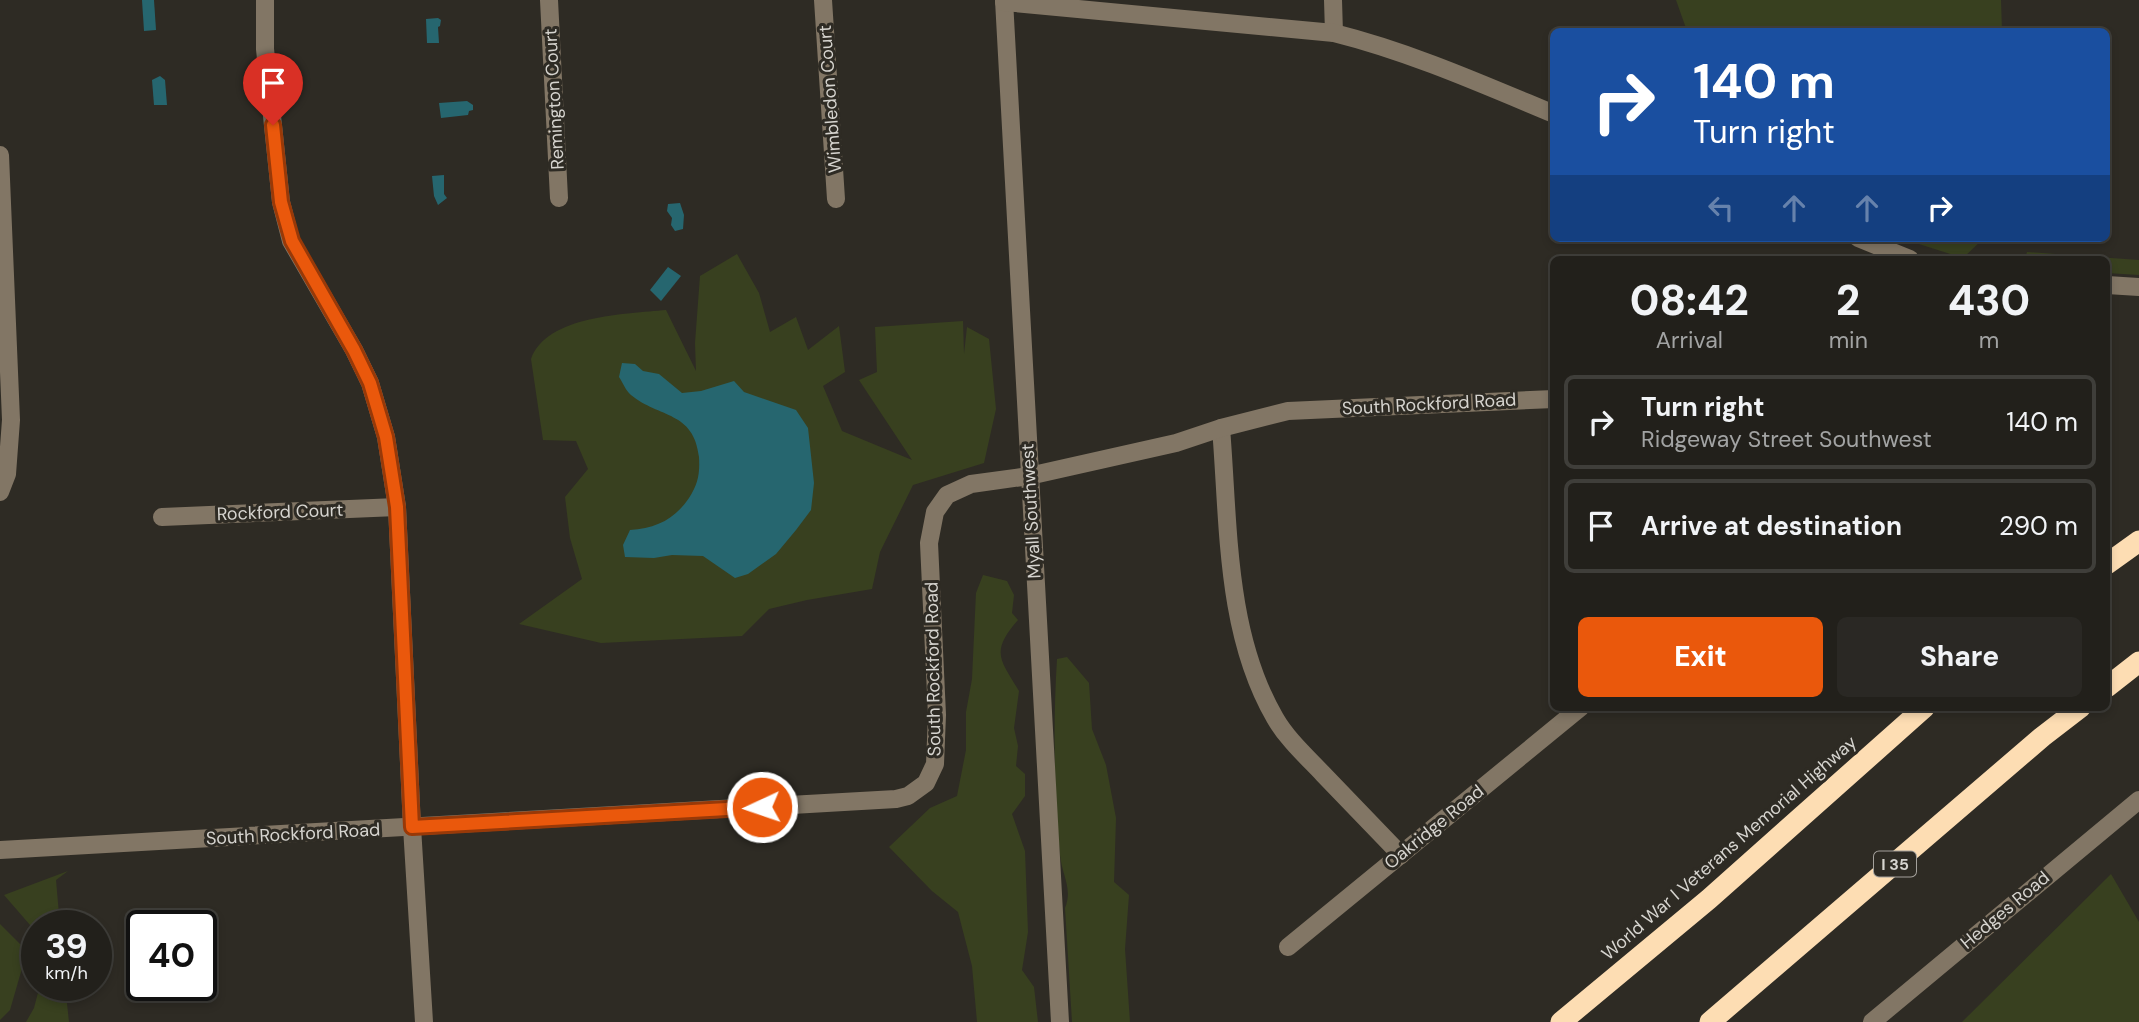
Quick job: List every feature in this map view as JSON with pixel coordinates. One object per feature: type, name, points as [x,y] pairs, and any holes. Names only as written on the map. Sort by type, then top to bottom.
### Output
[{"type":"highway","points":[[2110,562],[2139,541]]},
{"type":"highway","points":[[2110,685],[2139,663]]},
{"type":"highway","name":"World War I Veterans Memorial Highway","points":[[1561,1022],[1709,899],[1920,711]]},
{"type":"highway","name":"I 35","points":[[1710,1022],[2076,711]]},
{"type":"street","points":[[265,0],[265,49],[281,202],[297,253],[354,350],[370,383],[386,437],[397,507],[424,1022]]},
{"type":"street","name":"Remington Court","points":[[549,0],[559,198]]},
{"type":"street","name":"Wimbledon Court","points":[[823,0],[836,199]]},
{"type":"street","points":[[1333,0],[1334,33]]},
{"type":"street","points":[[1004,1],[1334,33],[1368,41],[1437,66],[1550,112]]},
{"type":"street","name":"Myall Southwest","points":[[1004,1],[1060,1022]]},
{"type":"street","points":[[0,155],[11,420],[7,474],[0,492]]},
{"type":"street","points":[[1868,242],[1903,256]]},
{"type":"street","points":[[2110,285],[2139,287]]},
{"type":"street","name":"South Rockford Road","points":[[0,850],[896,799],[908,796],[926,783],[935,764],[937,749],[929,543],[935,512],[947,495],[958,488],[1029,476],[1176,443],[1220,428],[1289,411],[1550,399]]},
{"type":"street","points":[[1220,428],[1235,597],[1250,660],[1262,690],[1275,719],[1296,746],[1401,855]]},
{"type":"street","name":"Rockford Court","points":[[162,517],[397,507]]},
{"type":"street","name":"Oakridge Road","points":[[1288,947],[1576,711]]},
{"type":"street","name":"Hedges Road","points":[[1872,1022],[2139,800]]},
{"type":"green space","points":[[1676,0],[2001,0],[2002,28],[1686,28]]},
{"type":"green space","points":[[1913,242],[1980,242],[1965,256],[1957,256]]},
{"type":"green space","points":[[2027,252],[2083,256],[2026,256]]},
{"type":"green space","points":[[737,254],[759,293],[770,332],[796,317],[808,350],[839,326],[845,372],[823,386],[842,431],[912,460],[859,380],[877,372],[875,327],[963,321],[964,354],[967,327],[989,339],[996,409],[984,463],[913,485],[880,552],[872,589],[769,609],[742,636],[601,643],[519,624],[582,579],[570,538],[565,497],[588,469],[576,441],[543,440],[531,359],[540,344],[553,333],[570,325],[610,316],[666,310],[696,371],[695,343],[700,276]]},
{"type":"green space","points":[[2110,258],[2139,260],[2139,275],[2110,273]]},
{"type":"green space","points":[[983,575],[1007,581],[1014,595],[1012,613],[1018,620],[1004,640],[1001,656],[1019,691],[1014,728],[1018,746],[1016,766],[1025,774],[1025,796],[1012,814],[1025,851],[1028,932],[1022,970],[1034,987],[1038,1022],[977,1022],[972,966],[958,912],[932,891],[889,847],[930,808],[957,796],[966,750],[966,712],[972,679],[976,593]]},
{"type":"green space","points":[[1067,657],[1089,683],[1092,729],[1106,765],[1116,818],[1114,882],[1129,895],[1125,949],[1130,1022],[1072,1022],[1065,908],[1068,895],[1060,855],[1055,757],[1057,659]]},
{"type":"green space","points":[[68,871],[56,880],[59,910],[21,910],[21,915],[4,895]]},
{"type":"green space","points":[[2111,874],[2139,922],[2139,1022],[1962,1022]]},
{"type":"green space","points":[[0,924],[21,945],[21,972],[10,1010],[0,1020]]},
{"type":"green space","points":[[36,1001],[67,1001],[69,1022],[26,1022]]},
{"type":"water","points":[[142,0],[154,0],[156,30],[144,31]]},
{"type":"water","points":[[426,19],[441,20],[438,27],[439,43],[427,43]]},
{"type":"water","points":[[160,76],[165,80],[167,105],[154,105],[152,80]]},
{"type":"water","points":[[467,101],[473,105],[473,110],[469,111],[468,115],[441,118],[439,103]]},
{"type":"water","points":[[444,175],[444,194],[447,198],[438,205],[432,176]]},
{"type":"water","points":[[680,203],[684,215],[683,229],[675,231],[667,211],[668,204]]},
{"type":"water","points":[[668,267],[681,276],[661,301],[650,290]]},
{"type":"water","points":[[622,363],[635,364],[643,371],[659,374],[682,393],[701,391],[734,381],[744,392],[796,410],[808,428],[814,483],[811,510],[776,554],[748,574],[735,578],[703,556],[625,557],[623,545],[630,530],[664,522],[683,506],[692,493],[699,474],[699,457],[696,442],[683,423],[631,395],[619,377]]},
{"type":"route","points":[[273,125],[281,202],[292,241],[370,383],[386,437],[397,507],[400,552],[412,827],[762,807]]}]
